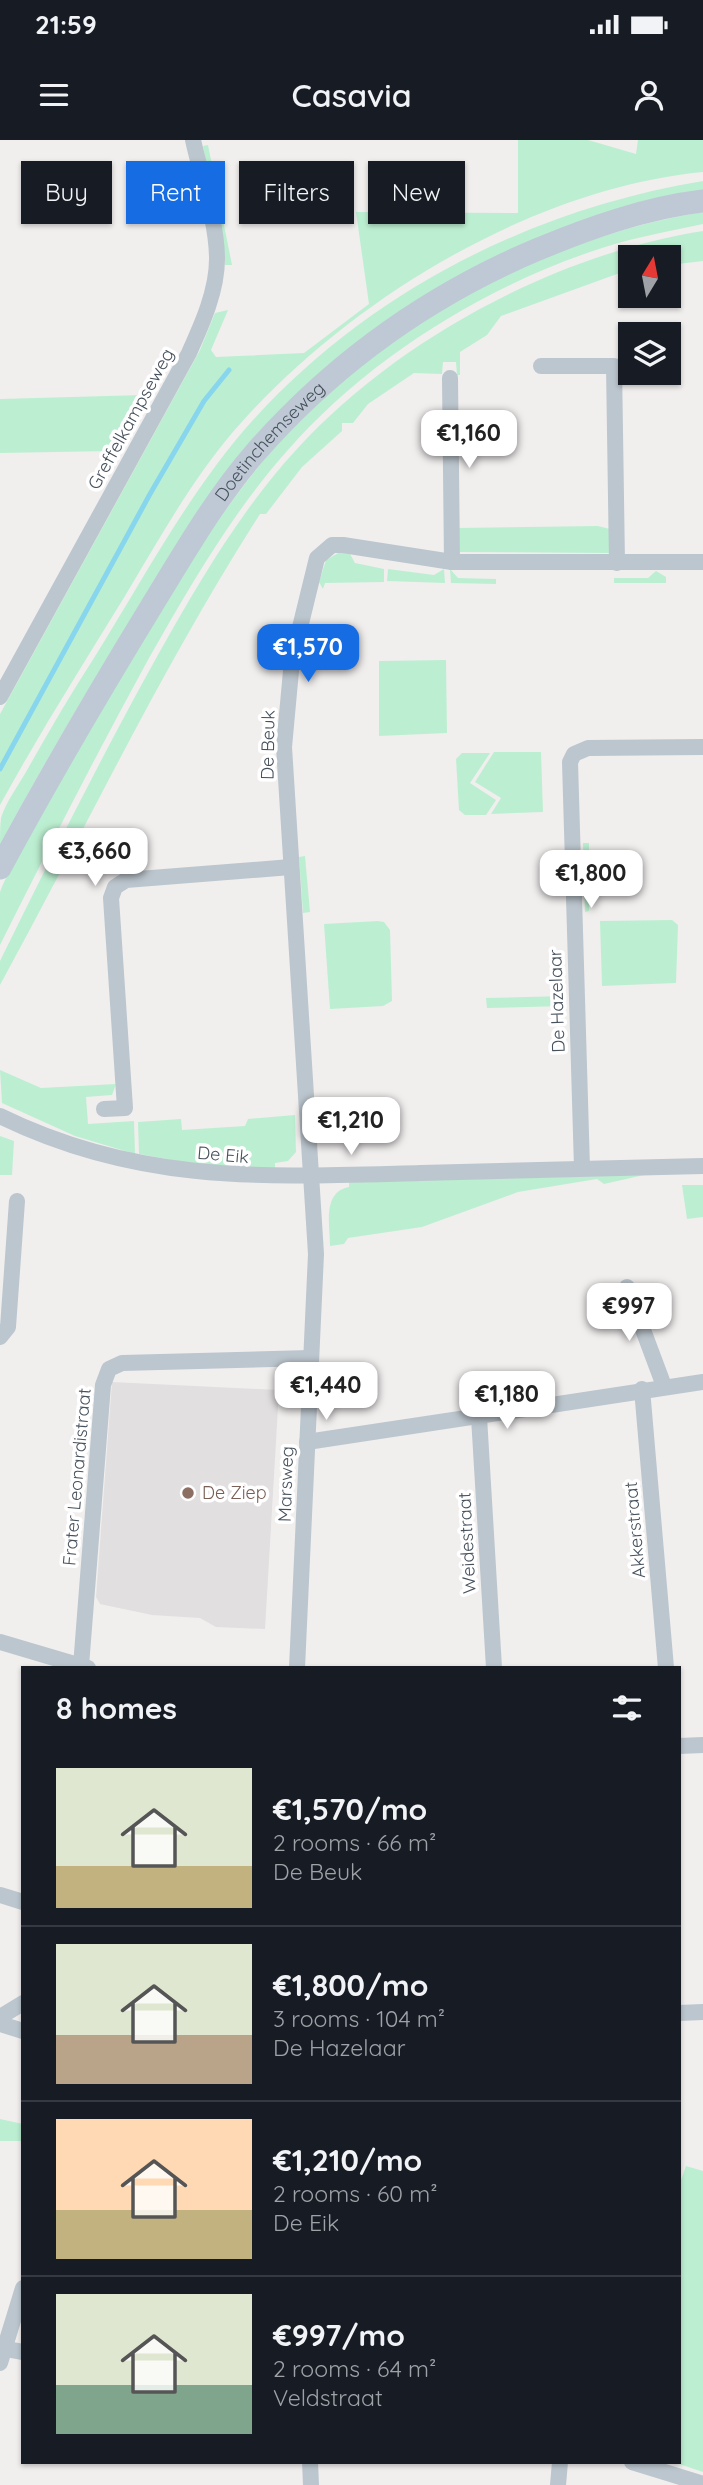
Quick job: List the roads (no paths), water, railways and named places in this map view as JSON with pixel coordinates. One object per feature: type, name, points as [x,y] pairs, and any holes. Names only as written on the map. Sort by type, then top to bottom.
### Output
[{"type":"main road","name":"Doetinchemseweg","points":[[0,868],[47,782],[179,562],[222,496],[253,455],[290,415],[379,339],[451,291],[487,272],[583,231],[637,214],[703,201]]},
{"type":"street","name":"Greffelkampseweg","points":[[0,697],[189,353],[201,326],[215,278],[217,257],[193,140]]},
{"type":"street","points":[[541,366],[614,366],[617,563]]},
{"type":"street","points":[[450,377],[452,562]]},
{"type":"street","name":"De Beuk","points":[[313,1177],[284,758],[287,704],[299,625],[317,558],[332,545],[343,545],[452,562],[703,562]]},
{"type":"street","name":"De Hazelaar","points":[[582,1168],[570,762],[574,754],[588,748],[703,747]]},
{"type":"street","points":[[104,1109],[125,1108],[111,898],[115,887],[126,880],[291,867]]},
{"type":"street","name":"De Eik","points":[[0,1116],[55,1140],[146,1166],[226,1175],[313,1177],[703,1166]]},
{"type":"street","name":"Marsweg","points":[[297,1666],[316,1254],[313,1177]]},
{"type":"street","points":[[0,1338],[8,1327],[6,1286],[17,1201]]},
{"type":"street","points":[[627,1287],[664,1386]]},
{"type":"street","name":"Frater Leonardistraat","points":[[85,1666],[103,1385],[109,1369],[122,1363],[310,1358]]},
{"type":"street","points":[[307,1442],[480,1417],[642,1389],[703,1382]]},
{"type":"street","name":"Akkerstraat","points":[[642,1389],[666,1666]]},
{"type":"street","name":"Weidestraat","points":[[480,1417],[494,1666]]},
{"type":"street","points":[[0,1642],[82,1666]]},
{"type":"street","points":[[681,1746],[703,1745]]},
{"type":"street","points":[[0,1895],[21,1901]]},
{"type":"street","points":[[0,2017],[21,2004]]},
{"type":"street","points":[[681,2013],[703,2012]]},
{"type":"street","points":[[0,2024],[21,2030]]},
{"type":"street","points":[[21,2294],[1,2353],[21,2351]]},
{"type":"street","points":[[310,2464],[311,2485]]},
{"type":"street","points":[[558,2485],[560,2464]]},
{"type":"street","points":[[638,2464],[702,2484]]},
{"type":"waterway","points":[[0,769],[150,494],[204,401],[229,370]]},
{"type":"place","name":"De Ziep","points":[[188,1493]]}]
